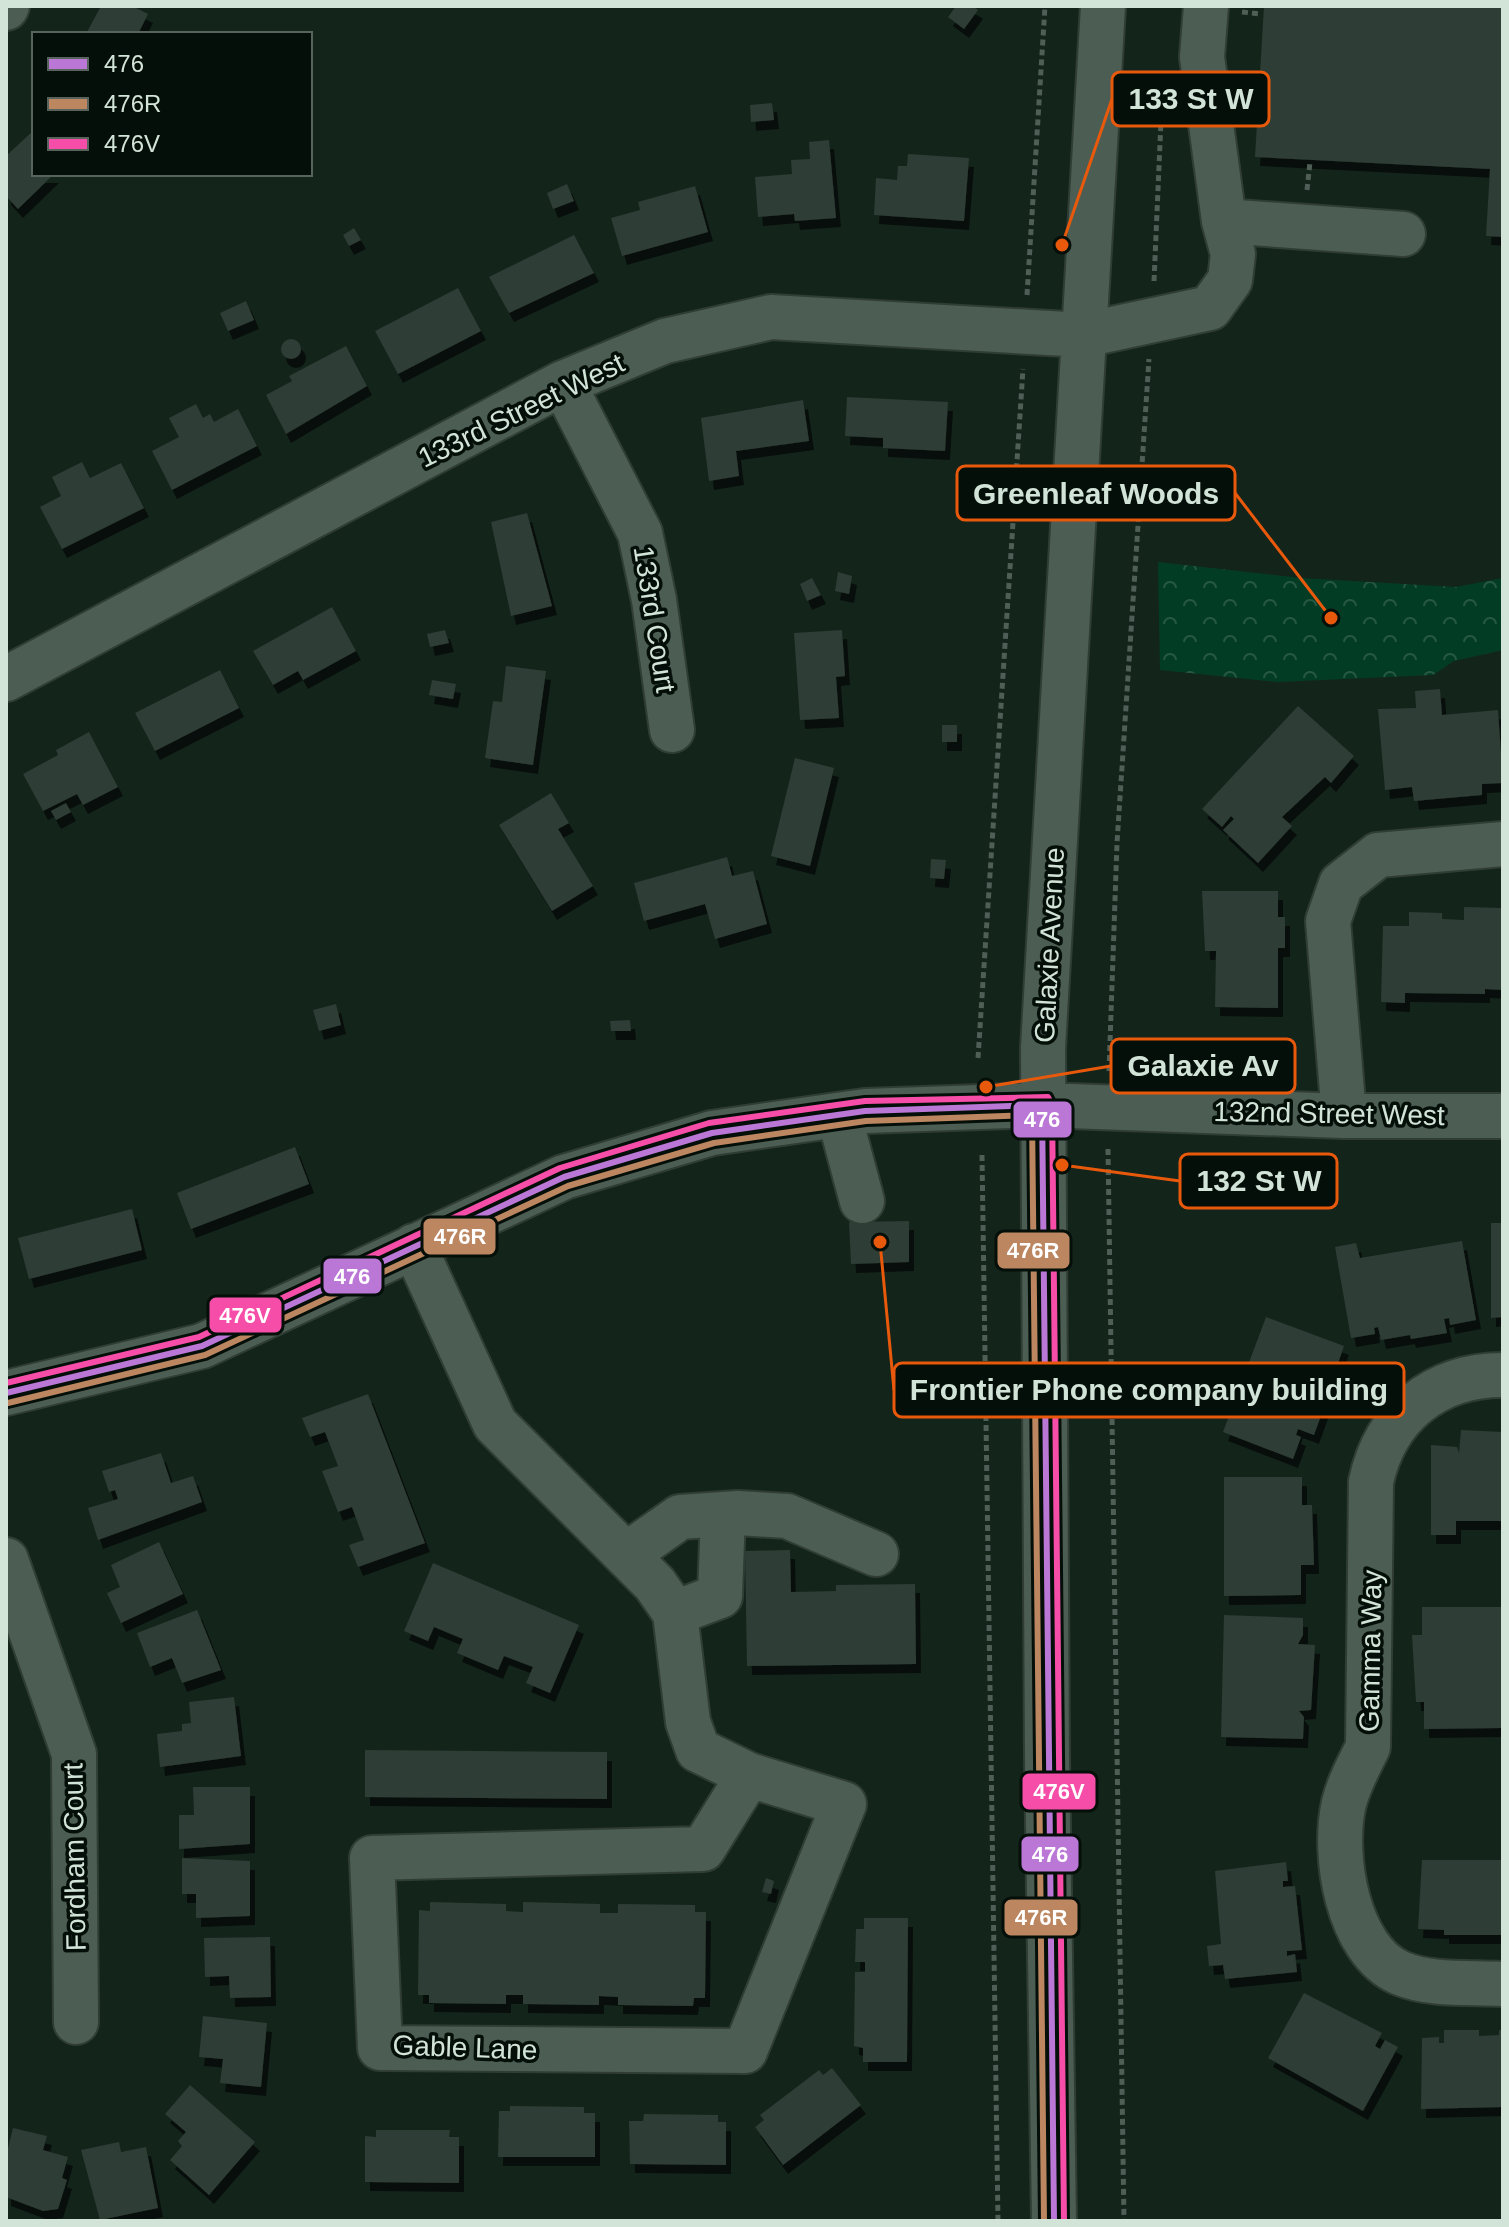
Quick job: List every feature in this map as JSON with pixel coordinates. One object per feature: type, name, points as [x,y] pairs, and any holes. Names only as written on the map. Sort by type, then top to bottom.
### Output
[{"type":"street","name":"Galaxie Avenue","points":[[1054,2221],[1042,1105],[1103,6]]},
{"type":"street","name":"133rd Street West","points":[[6,679],[563,383],[665,341],[771,317],[1084,335],[1210,308],[1230,280],[1233,254],[1224,221],[1202,57],[1206,6]]},
{"type":"street","points":[[1224,221],[1403,234]]},
{"type":"street","name":"133rd Court","points":[[563,383],[640,533],[654,600],[672,730]]},
{"type":"street","points":[[1344,1116],[1328,921],[1341,884],[1378,855],[1503,844]]},
{"type":"street","name":"132nd Street West","points":[[6,1393],[202,1346],[564,1177],[712,1133],[839,1115],[1042,1105],[1344,1116],[1503,1116]]},
{"type":"street","points":[[839,1115],[862,1201]]},
{"type":"street","points":[[414,1246],[495,1424],[655,1584],[675,1613],[688,1722],[698,1750],[749,1775]]},
{"type":"street","name":"Gamma Way","points":[[1503,1375],[1455,1382],[1428,1393],[1405,1411],[1376,1458],[1371,1482],[1368,1747],[1350,1783],[1340,1823],[1340,1849],[1353,1919],[1364,1941],[1382,1961],[1398,1972],[1425,1980],[1503,1984]]},
{"type":"street","points":[[626,1555],[680,1517],[723,1514],[787,1516],[876,1554]]},
{"type":"street","points":[[675,1613],[720,1596],[723,1514]]},
{"type":"street","name":"Fordham Court","points":[[6,1560],[74,1754],[76,2022]]},
{"type":"street","name":"Gable Lane","points":[[749,1775],[844,1804],[745,2051],[380,2048],[372,1858],[703,1849],[749,1775]]},
{"type":"path","points":[[978,1058],[1045,6]]},
{"type":"path","points":[[1109,1072],[1117,843],[1152,321],[1163,69]]},
{"type":"path","points":[[1108,1149],[1124,2221]]},
{"type":"path","points":[[982,1155],[998,2221]]},
{"type":"green space","points":[[1158,562],[1301,578],[1456,587],[1503,578],[1503,650],[1454,661],[1433,675],[1278,682],[1160,670]]},
{"type":"building","points":[[101,6],[132,6],[148,14],[139,32],[87,32]]},
{"type":"building","points":[[956,6],[972,6],[978,10],[964,29],[948,17]]},
{"type":"building","points":[[1264,6],[1503,6],[1503,237],[1486,236],[1490,169],[1255,157]]},
{"type":"building","points":[[772,103],[774,120],[751,122],[750,105]]},
{"type":"building","points":[[32,132],[32,176],[52,176],[18,209],[6,196],[6,156]]},
{"type":"building","points":[[829,140],[836,218],[795,221],[794,214],[758,217],[755,177],[792,174],[791,160],[810,159],[809,142]]},
{"type":"building","points":[[908,154],[969,158],[964,221],[874,215],[876,178],[897,180],[898,166],[907,166]]},
{"type":"building","points":[[567,184],[574,201],[553,209],[547,193]]},
{"type":"building","points":[[695,186],[708,232],[622,256],[611,218],[640,210],[638,202]]},
{"type":"building","points":[[354,228],[361,240],[349,246],[343,235]]},
{"type":"building","points":[[574,235],[594,273],[509,313],[489,277]]},
{"type":"building","points":[[458,288],[481,331],[398,374],[375,331]]},
{"type":"building","points":[[246,301],[254,320],[228,331],[220,313]]},
{"type":"building","points":[[291,339],[298,342],[301,349],[298,356],[291,359],[284,356],[281,349],[284,342]]},
{"type":"building","points":[[346,346],[367,386],[286,434],[266,395],[292,381],[289,376]]},
{"type":"building","points":[[847,397],[948,402],[945,451],[883,448],[883,438],[845,436]]},
{"type":"building","points":[[803,400],[809,441],[736,451],[739,476],[709,481],[701,418]]},
{"type":"building","points":[[196,404],[203,418],[210,414],[214,422],[238,409],[257,446],[172,490],[152,451],[179,437],[169,418]]},
{"type":"building","points":[[82,462],[90,478],[121,463],[144,508],[62,549],[40,507],[61,496],[52,477]]},
{"type":"building","points":[[527,513],[552,606],[511,616],[491,522]]},
{"type":"building","points":[[838,572],[852,576],[849,594],[835,591]]},
{"type":"building","points":[[812,578],[821,595],[807,601],[800,584]]},
{"type":"building","points":[[332,607],[356,651],[303,680],[298,671],[273,685],[253,651]]},
{"type":"building","points":[[445,630],[449,643],[430,647],[427,634]]},
{"type":"building","points":[[842,630],[845,676],[836,677],[839,718],[800,720],[794,633]]},
{"type":"building","points":[[506,666],[546,671],[533,765],[485,758],[493,701],[502,702]]},
{"type":"building","points":[[220,670],[239,708],[155,751],[135,713]]},
{"type":"building","points":[[432,680],[456,684],[453,699],[429,695]]},
{"type":"building","points":[[1440,689],[1442,715],[1498,710],[1503,783],[1482,784],[1482,795],[1414,801],[1412,787],[1385,790],[1378,709],[1416,708],[1415,691]]},
{"type":"building","points":[[1298,706],[1354,756],[1331,783],[1325,777],[1282,817],[1292,826],[1258,863],[1223,830],[1234,819],[1231,816],[1222,827],[1202,809]]},
{"type":"building","points":[[942,725],[957,725],[957,742],[942,742]]},
{"type":"building","points":[[89,732],[118,787],[83,805],[77,794],[43,811],[23,774],[58,755],[56,750]]},
{"type":"building","points":[[795,758],[834,768],[810,866],[771,856]]},
{"type":"building","points":[[551,793],[569,823],[558,829],[593,886],[552,911],[499,825]]},
{"type":"building","points":[[66,803],[71,812],[56,820],[51,811]]},
{"type":"building","points":[[727,857],[732,876],[753,871],[767,924],[715,939],[705,904],[644,921],[634,883]]},
{"type":"building","points":[[931,859],[946,860],[944,879],[930,878]]},
{"type":"building","points":[[1202,891],[1278,891],[1278,917],[1285,917],[1285,948],[1278,948],[1278,1008],[1215,1007],[1216,951],[1205,951]]},
{"type":"building","points":[[1464,907],[1503,908],[1503,990],[1485,989],[1485,994],[1405,993],[1405,1003],[1381,1002],[1383,926],[1409,926],[1409,912],[1442,913],[1442,919],[1464,920]]},
{"type":"building","points":[[336,1004],[341,1025],[319,1031],[313,1010]]},
{"type":"building","points":[[630,1020],[631,1031],[611,1031],[610,1021]]},
{"type":"building","points":[[295,1147],[309,1184],[191,1229],[177,1193]]},
{"type":"building","points":[[132,1209],[142,1250],[29,1279],[18,1238]]},
{"type":"building","points":[[909,1221],[909,1262],[851,1264],[849,1222]]},
{"type":"building","points":[[1491,1223],[1503,1223],[1503,1317],[1491,1318]]},
{"type":"building","points":[[1462,1241],[1476,1320],[1450,1325],[1449,1318],[1444,1319],[1447,1333],[1411,1339],[1410,1335],[1381,1340],[1378,1327],[1374,1328],[1375,1334],[1351,1338],[1335,1247],[1356,1243],[1360,1258]]},
{"type":"building","points":[[1266,1317],[1344,1346],[1336,1369],[1331,1366],[1329,1372],[1341,1376],[1328,1409],[1324,1407],[1314,1435],[1298,1429],[1296,1435],[1301,1437],[1293,1459],[1223,1432]]},
{"type":"building","points":[[368,1394],[425,1543],[358,1567],[349,1545],[364,1540],[352,1507],[338,1512],[322,1471],[338,1466],[325,1432],[310,1437],[302,1418]]},
{"type":"building","points":[[1461,1430],[1503,1432],[1503,1521],[1456,1521],[1456,1535],[1431,1535],[1431,1445],[1457,1447],[1459,1453]]},
{"type":"building","points":[[161,1453],[171,1483],[193,1476],[202,1502],[98,1540],[88,1508],[118,1499],[115,1490],[109,1492],[102,1471]]},
{"type":"building","points":[[1224,1477],[1302,1477],[1302,1505],[1312,1505],[1314,1565],[1301,1565],[1301,1595],[1224,1596]]},
{"type":"building","points":[[159,1542],[183,1594],[121,1623],[107,1593],[120,1587],[111,1565]]},
{"type":"building","points":[[790,1550],[791,1592],[836,1591],[836,1585],[915,1584],[916,1664],[747,1666],[745,1551]]},
{"type":"building","points":[[433,1563],[579,1625],[550,1693],[526,1683],[533,1667],[504,1656],[498,1670],[457,1653],[463,1639],[434,1627],[428,1641],[404,1631]]},
{"type":"building","points":[[1422,1607],[1503,1607],[1503,1728],[1424,1729],[1424,1702],[1416,1702],[1412,1635],[1422,1635]]},
{"type":"building","points":[[197,1610],[221,1670],[182,1683],[172,1658],[150,1667],[137,1633]]},
{"type":"building","points":[[1224,1615],[1303,1618],[1303,1635],[1298,1644],[1315,1645],[1311,1710],[1299,1711],[1304,1717],[1303,1739],[1221,1737]]},
{"type":"building","points":[[234,1697],[241,1756],[160,1767],[157,1734],[182,1731],[182,1724],[191,1723],[189,1702]]},
{"type":"building","points":[[365,1750],[607,1752],[607,1799],[365,1797]]},
{"type":"building","points":[[193,1787],[250,1787],[250,1844],[179,1849],[179,1815],[194,1815]]},
{"type":"building","points":[[182,1858],[250,1861],[250,1916],[196,1918],[196,1894],[182,1894]]},
{"type":"building","points":[[1422,1860],[1503,1860],[1503,1935],[1444,1935],[1444,1930],[1418,1929]]},
{"type":"building","points":[[1286,1862],[1288,1881],[1283,1881],[1283,1887],[1295,1886],[1302,1950],[1287,1951],[1287,1956],[1295,1954],[1297,1972],[1225,1979],[1223,1965],[1209,1966],[1207,1946],[1221,1944],[1215,1871]]},
{"type":"building","points":[[766,1878],[774,1881],[771,1894],[762,1892]]},
{"type":"building","points":[[430,1902],[506,1904],[506,1911],[523,1912],[523,1902],[600,1904],[600,1913],[618,1913],[618,1904],[695,1905],[695,1912],[706,1912],[705,1998],[694,1998],[693,2006],[618,2005],[618,1997],[599,1996],[599,2005],[523,2004],[523,1995],[506,1995],[506,2004],[429,2003],[429,1995],[418,1995],[419,1910],[430,1911]]},
{"type":"building","points":[[864,1918],[908,1918],[907,2062],[863,2062],[863,2048],[854,2046],[855,1972],[865,1972],[865,1962],[855,1962],[856,1929],[864,1929]]},
{"type":"building","points":[[270,1937],[271,1997],[230,1998],[229,1976],[205,1977],[204,1938]]},
{"type":"building","points":[[1304,1993],[1382,2033],[1375,2046],[1380,2049],[1385,2040],[1398,2047],[1363,2111],[1268,2058]]},
{"type":"building","points":[[203,2016],[267,2023],[261,2087],[220,2083],[223,2059],[199,2057]]},
{"type":"building","points":[[1444,2030],[1479,2030],[1479,2036],[1499,2035],[1499,2030],[1503,2030],[1503,2107],[1421,2109],[1422,2038],[1439,2037],[1439,2043],[1444,2043]]},
{"type":"building","points":[[832,2068],[861,2105],[783,2165],[755,2127],[764,2120],[760,2115],[819,2070],[823,2075]]},
{"type":"building","points":[[190,2085],[255,2142],[209,2195],[170,2160],[182,2146],[178,2141],[186,2132],[165,2114]]},
{"type":"building","points":[[510,2106],[584,2107],[584,2113],[595,2113],[595,2157],[498,2157],[499,2111],[510,2111]]},
{"type":"building","points":[[644,2114],[718,2115],[718,2122],[726,2122],[726,2165],[630,2164],[629,2121],[643,2121]]},
{"type":"building","points":[[13,2128],[47,2136],[43,2150],[68,2157],[62,2178],[67,2180],[58,2209],[43,2211],[6,2197],[6,2156]]},
{"type":"building","points":[[376,2130],[450,2130],[449,2137],[459,2137],[459,2183],[365,2182],[365,2136],[376,2137]]},
{"type":"building","points":[[119,2142],[121,2152],[146,2147],[158,2208],[100,2220],[81,2150]]},
{"type":"transit line","name":"476V","points":[[6,1383],[199,1337],[560,1168],[709,1123],[865,1101],[1048,1097],[1052,1105],[1064,2221]]},
{"type":"transit line","name":"476","points":[[6,1393],[202,1346],[564,1177],[712,1133],[865,1111],[1042,1105],[1054,2221]]},
{"type":"transit line","name":"476R","points":[[8,1403],[205,1355],[568,1186],[714,1143],[866,1121],[1032,1115],[1044,2221]]},
{"type":"place","name":"133 St W","points":[[1062,245]]},
{"type":"place","name":"Greenleaf Woods","points":[[1331,618]]},
{"type":"place","name":"Galaxie Av","points":[[986,1087]]},
{"type":"place","name":"132 St W","points":[[1062,1165]]},
{"type":"place","name":"Frontier Phone company building","points":[[880,1242]]}]
